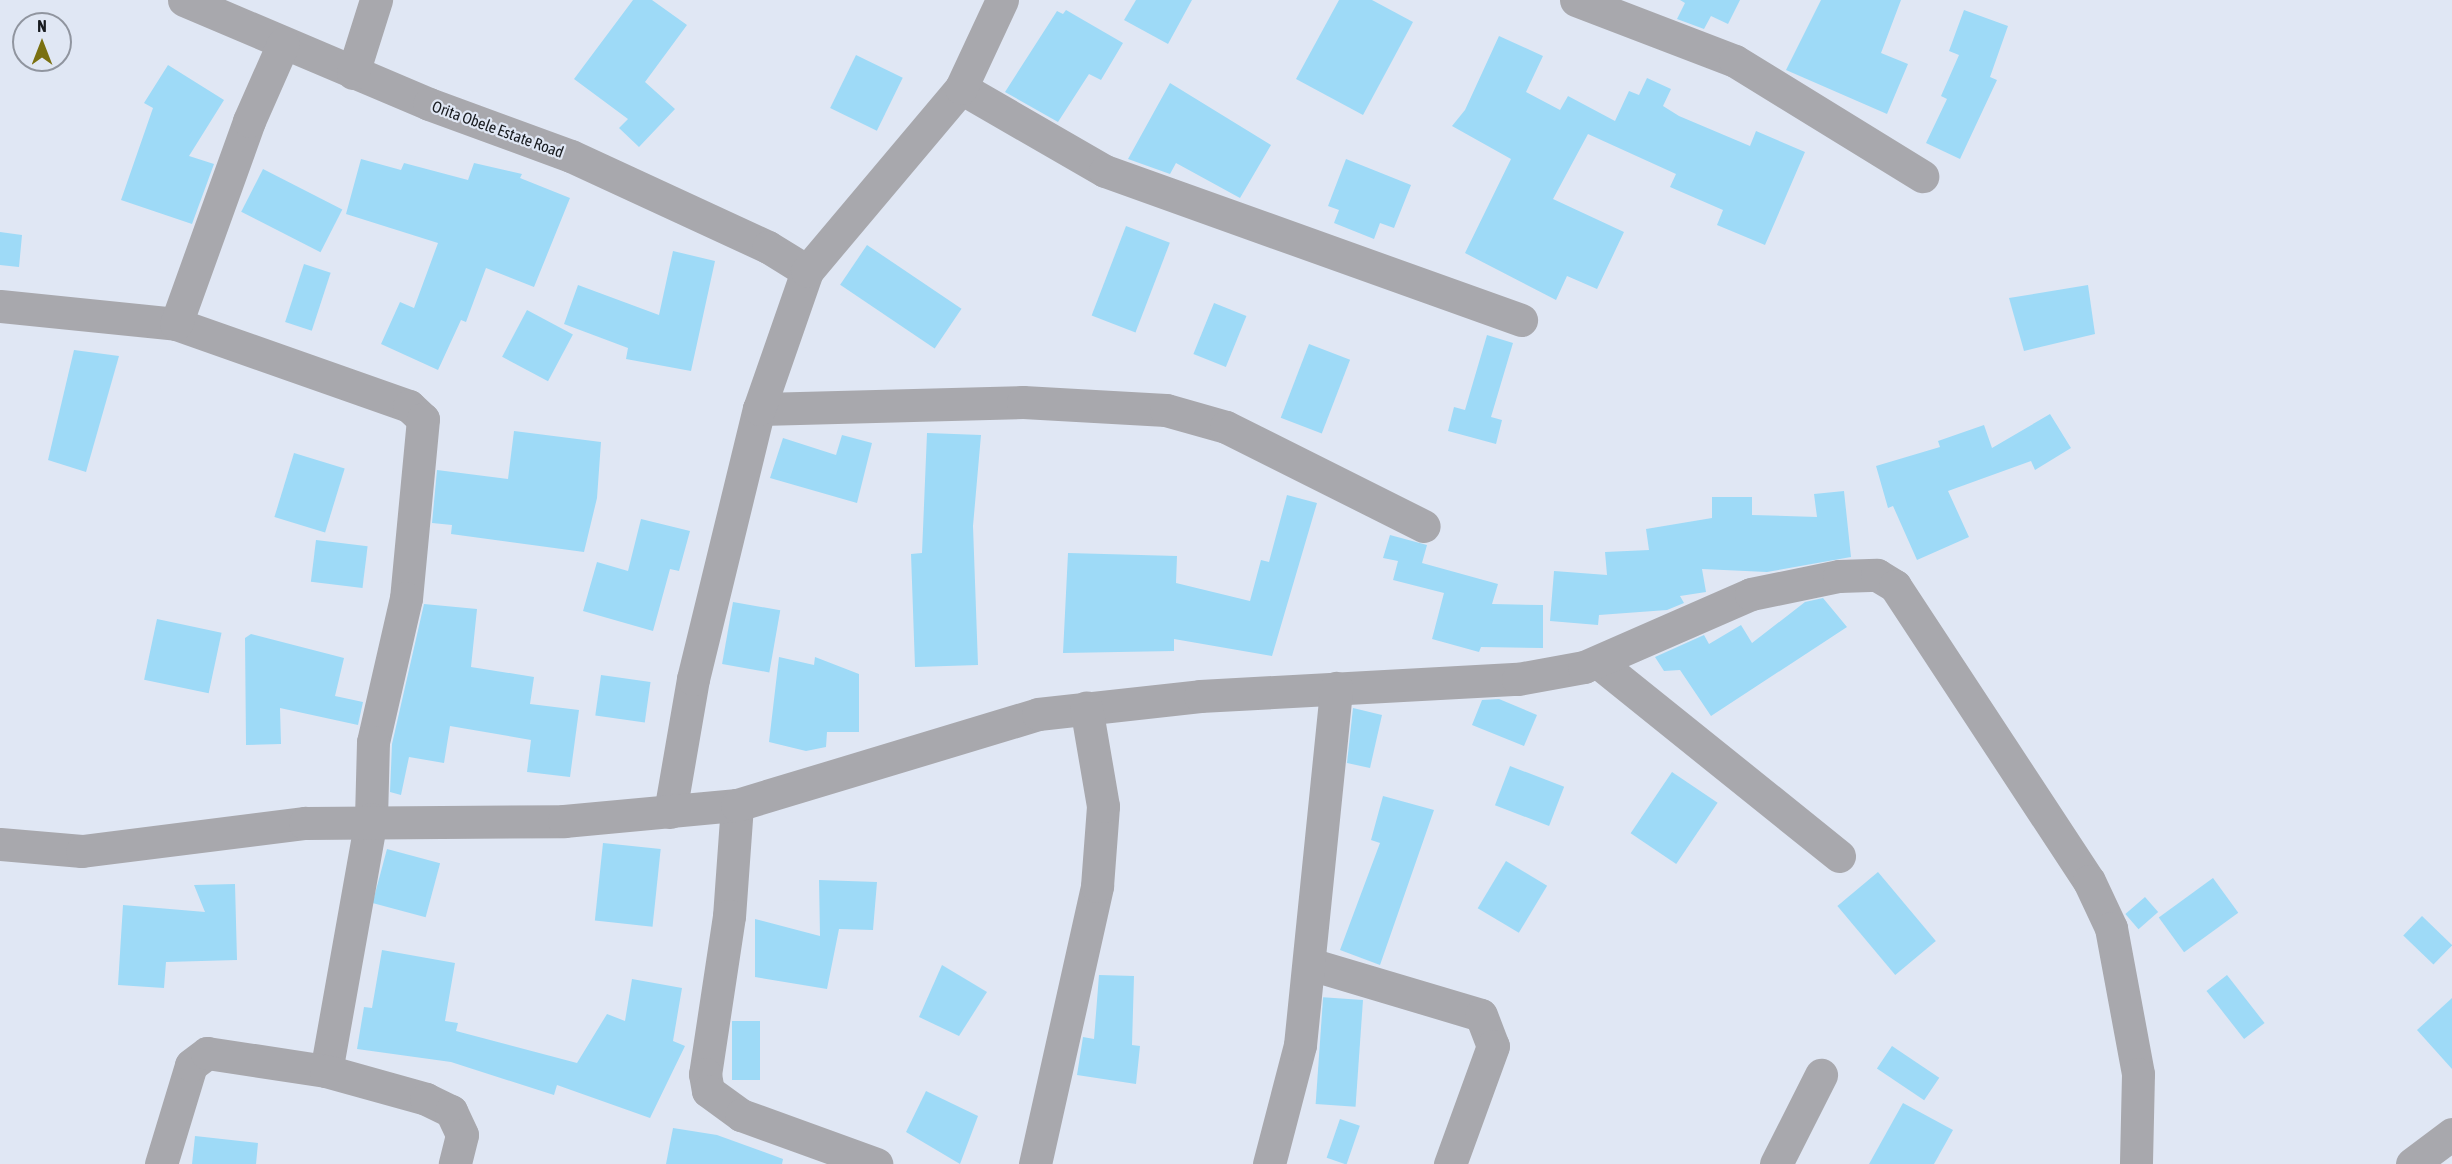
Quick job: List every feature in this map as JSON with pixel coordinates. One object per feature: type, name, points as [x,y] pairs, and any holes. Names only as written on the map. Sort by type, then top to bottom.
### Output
[{"type":"street","name":"Orita Obele Estate Road","points":[[184,0],[353,73],[571,156],[768,247],[807,271]]},
{"type":"street","points":[[353,73],[376,0]]},
{"type":"street","points":[[1576,0],[1735,61],[1922,176]]},
{"type":"street","points":[[670,812],[693,678],[759,409],[807,271],[961,88],[1000,1]]},
{"type":"street","points":[[176,324],[249,121],[283,44]]},
{"type":"street","points":[[961,88],[1105,171],[1521,320]]},
{"type":"street","points":[[0,306],[176,324],[409,406],[423,419],[406,598],[370,764],[371,819],[326,1071]]},
{"type":"street","points":[[759,409],[1023,402],[1166,410],[1226,427],[1424,526]]},
{"type":"street","points":[[0,844],[81,851],[371,819],[552,822],[737,805],[982,727],[1086,707],[1336,688],[1518,679],[1599,663],[1682,620],[1751,594],[1859,574],[1895,586],[2089,880],[2111,928],[2138,1074],[2134,1161]]},
{"type":"street","points":[[1599,663],[1839,856]]},
{"type":"street","points":[[1269,1164],[1300,1045],[1310,964],[1336,688]]},
{"type":"street","points":[[1035,1164],[1097,886],[1103,806],[1086,707]]},
{"type":"street","points":[[737,805],[729,916],[705,1074],[708,1091],[741,1115],[876,1164]]},
{"type":"street","points":[[1310,964],[1481,1015],[1493,1046],[1450,1164]]},
{"type":"street","points":[[161,1164],[198,1056],[326,1071],[451,1111],[462,1135],[455,1164]]},
{"type":"street","points":[[1776,1164],[1821,1075]]},
{"type":"street","points":[[2412,1164],[2452,1134]]},
{"type":"building","points":[[633,0],[652,0],[687,25],[645,82],[675,109],[639,147],[619,128],[628,119],[574,79]]},
{"type":"building","points":[[1136,0],[1192,0],[1168,44],[1124,20]]},
{"type":"building","points":[[1339,0],[1372,0],[1413,22],[1363,115],[1296,79]]},
{"type":"building","points":[[1680,0],[1740,0],[1728,24],[1711,16],[1704,29],[1677,19],[1685,3]]},
{"type":"building","points":[[1821,0],[1901,0],[1881,53],[1908,64],[1887,114],[1786,70]]},
{"type":"building","points":[[1066,10],[1123,43],[1101,80],[1089,74],[1058,122],[1005,92],[1057,11],[1063,14]]},
{"type":"building","points":[[1964,10],[2008,26],[1990,77],[1997,80],[1960,159],[1926,143],[1947,99],[1941,96],[1959,55],[1949,51]]},
{"type":"building","points":[[1499,36],[1543,56],[1526,92],[1560,110],[1568,96],[1615,121],[1629,91],[1639,95],[1647,78],[1671,89],[1663,106],[1679,116],[1750,146],[1756,131],[1805,152],[1765,245],[1717,225],[1723,210],[1670,187],[1676,174],[1588,134],[1553,199],[1624,232],[1597,289],[1567,276],[1556,300],[1465,253],[1511,159],[1452,126],[1465,110]]},
{"type":"building","points":[[856,55],[903,78],[877,131],[830,108]]},
{"type":"building","points":[[168,65],[224,100],[189,156],[214,164],[192,224],[121,200],[153,108],[144,103]]},
{"type":"building","points":[[1170,83],[1271,145],[1240,198],[1176,163],[1170,174],[1128,159]]},
{"type":"building","points":[[361,159],[401,170],[404,163],[468,180],[474,163],[522,174],[520,178],[570,198],[534,287],[486,268],[466,322],[461,320],[438,370],[381,344],[400,302],[414,308],[438,243],[346,214]]},
{"type":"building","points":[[1346,159],[1411,185],[1394,228],[1380,223],[1374,239],[1334,223],[1339,210],[1328,206]]},
{"type":"building","points":[[263,169],[342,209],[321,252],[241,212]]},
{"type":"building","points":[[1126,226],[1170,243],[1135,332],[1092,316]]},
{"type":"building","points":[[0,232],[22,235],[19,267],[0,265]]},
{"type":"building","points":[[867,245],[962,309],[935,349],[840,285]]},
{"type":"building","points":[[673,251],[715,261],[691,371],[626,359],[628,348],[564,324],[578,285],[659,315]]},
{"type":"building","points":[[304,264],[331,273],[312,331],[285,322]]},
{"type":"building","points":[[2088,285],[2095,334],[2024,351],[2009,298]]},
{"type":"building","points":[[1214,303],[1246,316],[1226,367],[1193,354]]},
{"type":"building","points":[[527,310],[573,334],[548,381],[502,357]]},
{"type":"building","points":[[1487,335],[1513,343],[1491,417],[1502,420],[1496,444],[1448,431],[1454,407],[1465,410]]},
{"type":"building","points":[[1309,344],[1350,360],[1322,434],[1281,418]]},
{"type":"building","points":[[74,350],[119,356],[86,472],[48,460]]},
{"type":"building","points":[[2050,414],[2071,448],[2035,470],[2031,461],[1948,491],[1969,537],[1917,560],[1893,506],[1888,508],[1876,466],[1940,447],[1938,441],[1984,425],[1992,448]]},
{"type":"building","points":[[514,431],[601,442],[597,498],[584,552],[451,534],[452,525],[432,523],[437,470],[508,479]]},
{"type":"building","points":[[927,433],[981,435],[973,526],[978,665],[915,667],[911,554],[922,553]]},
{"type":"building","points":[[842,435],[872,443],[857,503],[770,478],[783,438],[836,455]]},
{"type":"building","points":[[294,453],[345,468],[325,533],[274,517]]},
{"type":"building","points":[[1844,491],[1851,557],[1767,572],[1702,569],[1706,592],[1680,596],[1684,603],[1667,610],[1599,615],[1598,625],[1550,621],[1554,571],[1607,575],[1605,552],[1649,550],[1646,529],[1712,518],[1712,497],[1752,497],[1752,515],[1817,517],[1814,494]]},
{"type":"building","points":[[1287,495],[1317,503],[1272,656],[1174,639],[1174,651],[1063,653],[1068,553],[1177,556],[1176,583],[1250,601],[1261,560],[1269,562]]},
{"type":"building","points":[[641,519],[690,531],[679,571],[670,569],[653,631],[583,611],[597,562],[628,571]]},
{"type":"building","points":[[1390,535],[1427,545],[1422,563],[1498,584],[1492,604],[1543,605],[1543,648],[1481,647],[1479,652],[1432,639],[1444,593],[1393,580],[1398,561],[1383,558]]},
{"type":"building","points":[[316,540],[368,546],[362,588],[311,582]]},
{"type":"building","points":[[1823,598],[1847,627],[1711,716],[1680,670],[1664,671],[1655,657],[1704,635],[1709,644],[1741,625],[1752,643],[1805,602]]},
{"type":"building","points":[[733,602],[780,610],[769,672],[722,664]]},
{"type":"building","points":[[424,604],[477,609],[471,667],[534,677],[530,704],[579,710],[570,777],[527,772],[531,740],[450,726],[444,763],[409,757],[401,795],[390,792],[392,744]]},
{"type":"building","points":[[157,619],[222,633],[209,693],[144,680]]},
{"type":"building","points":[[251,634],[344,658],[335,696],[363,702],[358,725],[280,708],[281,744],[246,745],[245,638]]},
{"type":"building","points":[[779,657],[814,665],[815,657],[859,674],[859,732],[827,732],[826,747],[806,751],[769,742]]},
{"type":"building","points":[[601,675],[651,682],[645,723],[595,716]]},
{"type":"building","points":[[1499,699],[1537,715],[1524,746],[1472,725],[1482,700]]},
{"type":"building","points":[[1353,708],[1382,715],[1370,768],[1347,763]]},
{"type":"building","points":[[1510,766],[1564,787],[1549,826],[1495,805]]},
{"type":"building","points":[[1672,772],[1718,803],[1676,864],[1631,833]]},
{"type":"building","points":[[1383,796],[1434,810],[1380,965],[1340,950],[1380,843],[1371,840]]},
{"type":"building","points":[[603,843],[661,849],[653,927],[595,921]]},
{"type":"building","points":[[387,849],[440,863],[426,917],[373,903]]},
{"type":"building","points":[[1506,861],[1547,886],[1519,933],[1478,908]]},
{"type":"building","points":[[1878,872],[1936,941],[1895,975],[1837,906]]},
{"type":"building","points":[[2213,878],[2238,913],[2184,952],[2159,917]]},
{"type":"building","points":[[819,880],[877,882],[873,930],[839,929],[827,989],[755,977],[755,919],[820,936]]},
{"type":"building","points":[[235,884],[237,960],[166,962],[164,988],[118,985],[123,905],[205,912],[194,885]]},
{"type":"building","points":[[2145,897],[2158,912],[2138,929],[2125,914]]},
{"type":"building","points":[[2422,916],[2452,945],[2433,965],[2403,935]]},
{"type":"building","points":[[382,950],[455,963],[445,1021],[458,1023],[456,1031],[577,1063],[607,1014],[625,1021],[632,979],[682,988],[673,1041],[685,1046],[650,1118],[557,1085],[554,1095],[451,1062],[357,1049],[364,1007],[372,1008]]},
{"type":"building","points":[[942,965],[987,992],[959,1036],[919,1017]]},
{"type":"building","points":[[1099,975],[1134,976],[1132,1045],[1140,1046],[1136,1084],[1077,1075],[1083,1037],[1094,1039]]},
{"type":"building","points":[[2227,975],[2265,1023],[2244,1039],[2207,991]]},
{"type":"building","points":[[1323,997],[1363,1000],[1356,1107],[1316,1104]]},
{"type":"building","points":[[2452,998],[2452,1069],[2417,1030]]},
{"type":"building","points":[[732,1021],[760,1021],[760,1080],[732,1080]]},
{"type":"building","points":[[1892,1046],[1939,1078],[1924,1100],[1877,1068]]},
{"type":"building","points":[[926,1091],[978,1116],[960,1164],[906,1132]]},
{"type":"building","points":[[1903,1103],[1953,1130],[1934,1164],[1869,1164]]},
{"type":"building","points":[[1340,1119],[1360,1126],[1347,1164],[1327,1158]]},
{"type":"building","points":[[673,1128],[717,1135],[783,1159],[782,1164],[666,1164]]},
{"type":"building","points":[[195,1136],[258,1143],[256,1164],[192,1164]]}]
